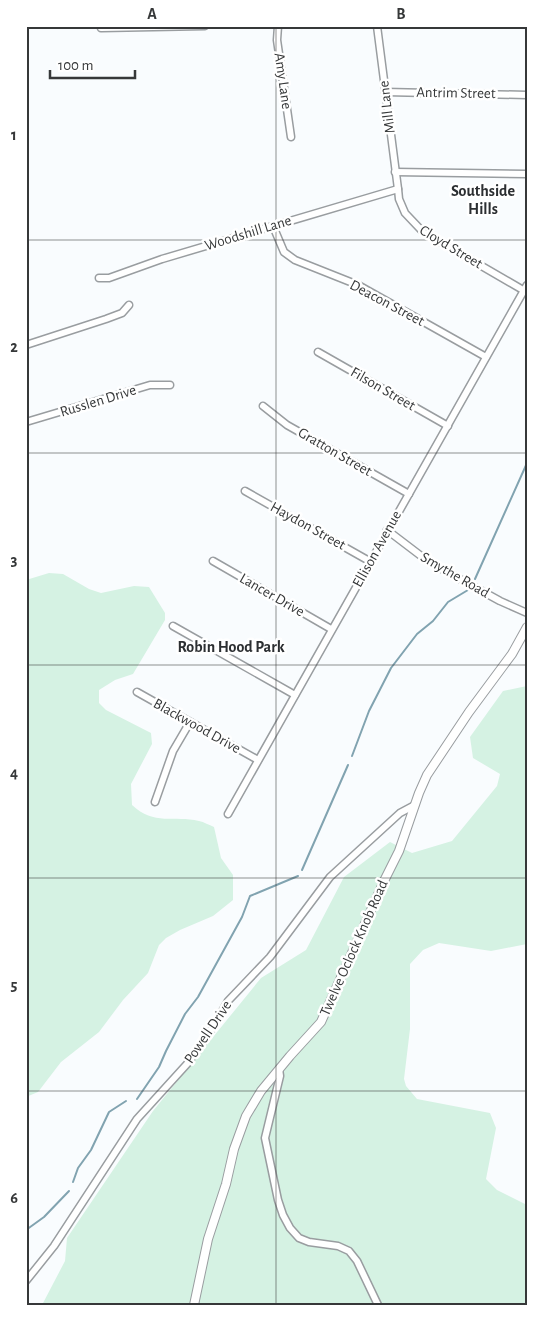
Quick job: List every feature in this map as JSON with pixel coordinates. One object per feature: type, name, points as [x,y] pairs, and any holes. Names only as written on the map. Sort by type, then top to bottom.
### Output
[{"type":"street","points":[[101,28],[205,26]]},
{"type":"street","name":"Amy Lane","points":[[278,26],[277,40],[291,137]]},
{"type":"street","name":"Mill Lane","points":[[377,26],[398,188]]},
{"type":"street","name":"Antrim Street","points":[[385,92],[527,95]]},
{"type":"street","points":[[395,172],[527,174]]},
{"type":"street","name":"Woodshill Lane","points":[[99,278],[109,278],[162,259],[398,188]]},
{"type":"street","name":"Cloyd Street","points":[[398,188],[399,199],[405,213],[423,232],[525,287]]},
{"type":"street","name":"Deacon Street","points":[[274,226],[284,252],[294,260],[358,285],[486,357]]},
{"type":"street","name":"Ellison Avenue","points":[[228,814],[525,287]]},
{"type":"street","points":[[26,345],[106,320],[122,313],[129,305]]},
{"type":"street","name":"Filson Street","points":[[318,352],[448,426]]},
{"type":"street","name":"Russlen Drive","points":[[26,422],[150,385],[170,385]]},
{"type":"street","name":"Gratton Street","points":[[263,406],[287,425],[409,494]]},
{"type":"street","name":"Haydon Street","points":[[245,491],[371,562]]},
{"type":"street","name":"Smythe Road","points":[[388,530],[428,562],[500,601],[527,613]]},
{"type":"street","name":"Lancer Drive","points":[[213,561],[332,629]]},
{"type":"street","points":[[173,626],[295,695]]},
{"type":"street","name":"Twelve Oclock Knob Road","points":[[194,1305],[208,1239],[226,1184],[241,1126],[252,1105],[279,1069],[321,1022],[399,851],[427,775],[464,719],[512,654],[527,627]]},
{"type":"street","name":"Blackwood Drive","points":[[137,692],[258,760]]},
{"type":"street","points":[[155,802],[173,750],[190,722]]},
{"type":"street","name":"Powell Drive","points":[[26,1281],[54,1246],[138,1119],[187,1064],[210,1032],[228,1001],[270,957],[330,877],[400,812],[415,805]]},
{"type":"street","points":[[279,1069],[280,1076],[265,1138],[283,1215],[293,1233],[304,1241],[338,1246],[349,1251],[357,1261],[378,1305]]},
{"type":"green space","points":[[49,573],[63,574],[89,589],[101,593],[134,586],[149,587],[165,613],[165,620],[133,674],[115,680],[99,690],[99,703],[106,710],[151,733],[152,744],[131,784],[132,805],[148,816],[164,819],[190,819],[201,821],[214,827],[221,858],[233,875],[233,900],[213,916],[166,938],[159,945],[148,973],[123,1000],[99,1032],[61,1062],[38,1092],[26,1097],[26,580]]},
{"type":"green space","points":[[527,686],[527,944],[491,951],[439,943],[423,950],[410,964],[410,1029],[404,1079],[406,1086],[417,1099],[490,1113],[496,1128],[486,1179],[497,1190],[527,1205],[527,1305],[42,1305],[65,1261],[67,1238],[153,1111],[261,978],[306,950],[344,877],[390,842],[412,853],[452,841],[497,786],[500,774],[473,758],[470,737],[503,691]]},
{"type":"waterway","points":[[475,579],[527,463]]},
{"type":"waterway","points":[[352,756],[369,711],[391,668],[417,634],[433,621],[448,602],[468,590]]},
{"type":"waterway","points":[[302,870],[348,765]]},
{"type":"waterway","points":[[137,1099],[159,1067],[185,1014],[198,997],[242,917],[250,896],[298,876]]},
{"type":"waterway","points":[[73,1182],[78,1168],[91,1150],[109,1112],[126,1101]]},
{"type":"waterway","points":[[26,1230],[44,1217],[69,1191]]},
{"type":"district","name":"Southside Hills","points":[[483,200]]},
{"type":"district","name":"Robin Hood Park","points":[[231,647]]}]
